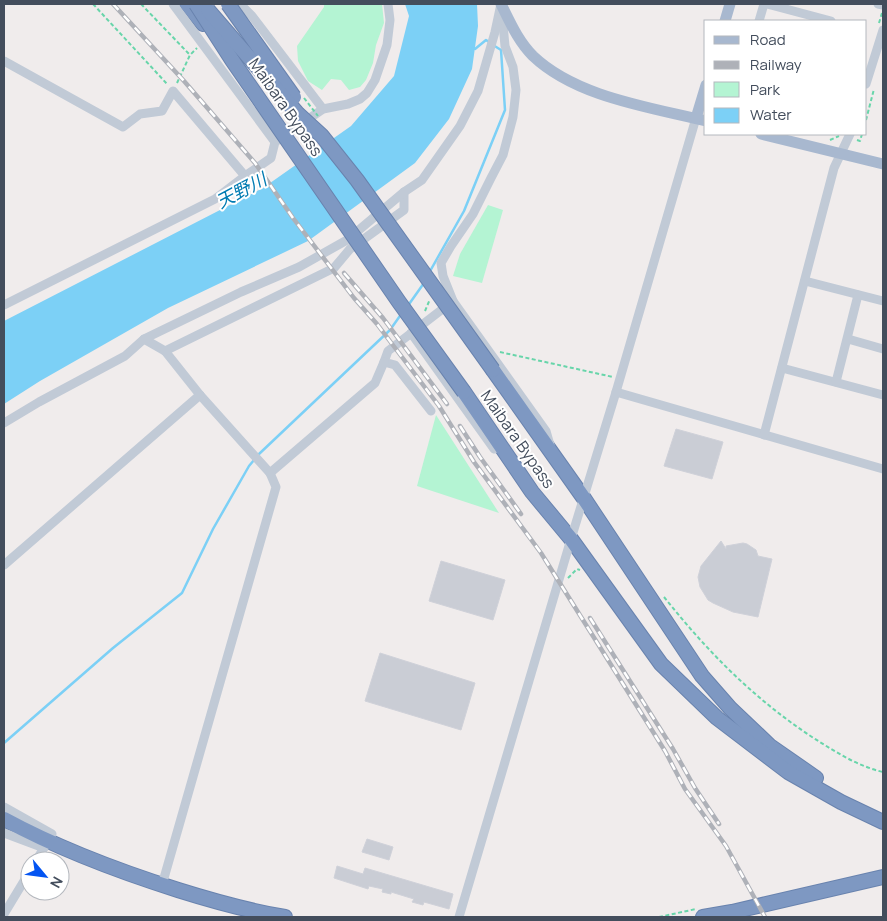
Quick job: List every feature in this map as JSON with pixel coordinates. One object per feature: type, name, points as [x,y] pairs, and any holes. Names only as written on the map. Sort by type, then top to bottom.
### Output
[{"type":"highway","points":[[187,4],[232,60]]},
{"type":"highway","name":"Maibara Bypass","points":[[196,4],[232,60],[532,492],[570,539],[662,664],[717,718],[788,772],[840,802],[883,822]]},
{"type":"highway","name":"Maibara Bypass","points":[[203,4],[298,114],[322,136],[357,180],[583,497],[689,658],[730,708],[770,746],[796,765],[883,814]]},
{"type":"highway","points":[[228,4],[322,136]]},
{"type":"highway","points":[[4,819],[46,845],[106,866],[212,901],[264,914],[285,917]]},
{"type":"highway","points":[[703,917],[883,877]]},
{"type":"main road","points":[[501,4],[517,35],[533,55],[557,74],[577,85],[610,97],[701,119],[704,99]]},
{"type":"main road","points":[[725,20],[730,4]]},
{"type":"main road","points":[[765,135],[883,164]]},
{"type":"street","points":[[173,4],[275,142]]},
{"type":"street","points":[[240,4],[252,16],[323,109]]},
{"type":"street","points":[[4,305],[216,200],[271,158],[275,142],[323,109],[348,104],[360,99],[367,93],[375,80],[387,45],[390,20],[388,4]]},
{"type":"street","points":[[4,423],[39,402],[126,356],[144,339],[241,292],[299,267],[347,240],[404,192],[422,180],[460,126],[478,91],[501,4]]},
{"type":"street","points":[[501,4],[505,46],[513,67],[516,90],[513,117],[503,155],[473,214],[441,263],[443,276],[453,302],[546,431],[555,459]]},
{"type":"street","points":[[760,20],[766,4],[827,20]]},
{"type":"street","points":[[878,4],[883,5]]},
{"type":"street","points":[[867,77],[870,56],[883,30]]},
{"type":"street","points":[[4,61],[123,127],[140,114],[162,111],[173,91],[245,176]]},
{"type":"street","points":[[459,917],[570,539],[701,119]]},
{"type":"street","points":[[764,436],[834,168],[849,135]]},
{"type":"street","points":[[165,351],[334,268],[350,249],[404,210],[404,192]]},
{"type":"street","points":[[805,281],[883,301]]},
{"type":"street","points":[[836,382],[858,295]]},
{"type":"street","points":[[270,473],[376,382],[388,351],[453,302]]},
{"type":"street","points":[[411,333],[510,470],[532,492]]},
{"type":"street","points":[[144,339],[165,351],[200,395],[270,473],[276,487],[162,885]]},
{"type":"street","points":[[848,339],[883,349]]},
{"type":"street","points":[[384,362],[395,365],[431,411]]},
{"type":"street","points":[[782,368],[883,395]]},
{"type":"street","points":[[616,392],[883,470]]},
{"type":"street","points":[[4,565],[200,395]]},
{"type":"street","points":[[4,807],[52,834],[42,851]]},
{"type":"street","points":[[4,833],[46,845]]},
{"type":"street","points":[[8,917],[4,915],[20,888]]},
{"type":"path","points":[[93,4],[173,91],[190,55],[202,43]]},
{"type":"path","points":[[141,4],[190,55]]},
{"type":"path","points":[[830,140],[840,135]]},
{"type":"path","points":[[488,349],[620,379]]},
{"type":"path","points":[[568,578],[577,569],[582,571]]},
{"type":"path","points":[[663,596],[690,630],[725,668],[774,710],[833,751],[855,762],[883,772]]},
{"type":"green space","points":[[324,4],[382,4],[384,23],[376,45],[373,63],[366,80],[360,87],[349,90],[341,80],[331,79],[322,90],[308,81],[298,61],[297,46],[324,7]]},
{"type":"green space","points":[[488,205],[503,210],[482,283],[453,276],[460,254]]},
{"type":"green space","points":[[436,415],[499,513],[417,486]]},
{"type":"water","points":[[405,4],[477,4],[478,26],[472,69],[449,119],[415,163],[308,241],[168,308],[40,381],[4,404],[4,321],[263,188],[351,126],[394,76],[409,16]]},
{"type":"building","points":[[676,429],[723,442],[712,479],[664,466]]},
{"type":"building","points":[[721,541],[726,549],[726,546],[743,543],[756,550],[758,556],[772,559],[758,617],[733,612],[713,603],[708,600],[700,587],[698,577],[701,566]]},
{"type":"building","points":[[441,561],[505,580],[493,620],[429,601]]},
{"type":"building","points":[[380,653],[475,683],[461,730],[365,701]]},
{"type":"building","points":[[367,839],[393,847],[389,860],[362,852]]},
{"type":"building","points":[[337,866],[363,874],[365,868],[453,894],[449,909],[424,902],[423,905],[412,902],[414,899],[391,892],[391,894],[382,892],[383,889],[369,886],[368,889],[334,878]]},
{"type":"waterway","points":[[473,48],[475,49],[486,40],[489,42]]},
{"type":"waterway","points":[[429,273],[464,211],[505,110],[501,50],[493,45]]},
{"type":"waterway","points":[[407,307],[424,283]]},
{"type":"waterway","points":[[4,743],[113,648],[182,593],[213,529],[249,466],[259,454],[390,330],[402,313]]},
{"type":"railway","points":[[113,4],[184,81],[255,163],[293,218],[439,406],[474,462],[541,553],[665,751],[685,789],[726,846],[765,917]]},
{"type":"railway","points":[[344,273],[383,318],[447,404]]},
{"type":"railway","points":[[460,426],[521,514]]},
{"type":"railway","points":[[590,618],[719,824]]},
{"type":"water label","name":"天野川","points":[[241,190]]}]
